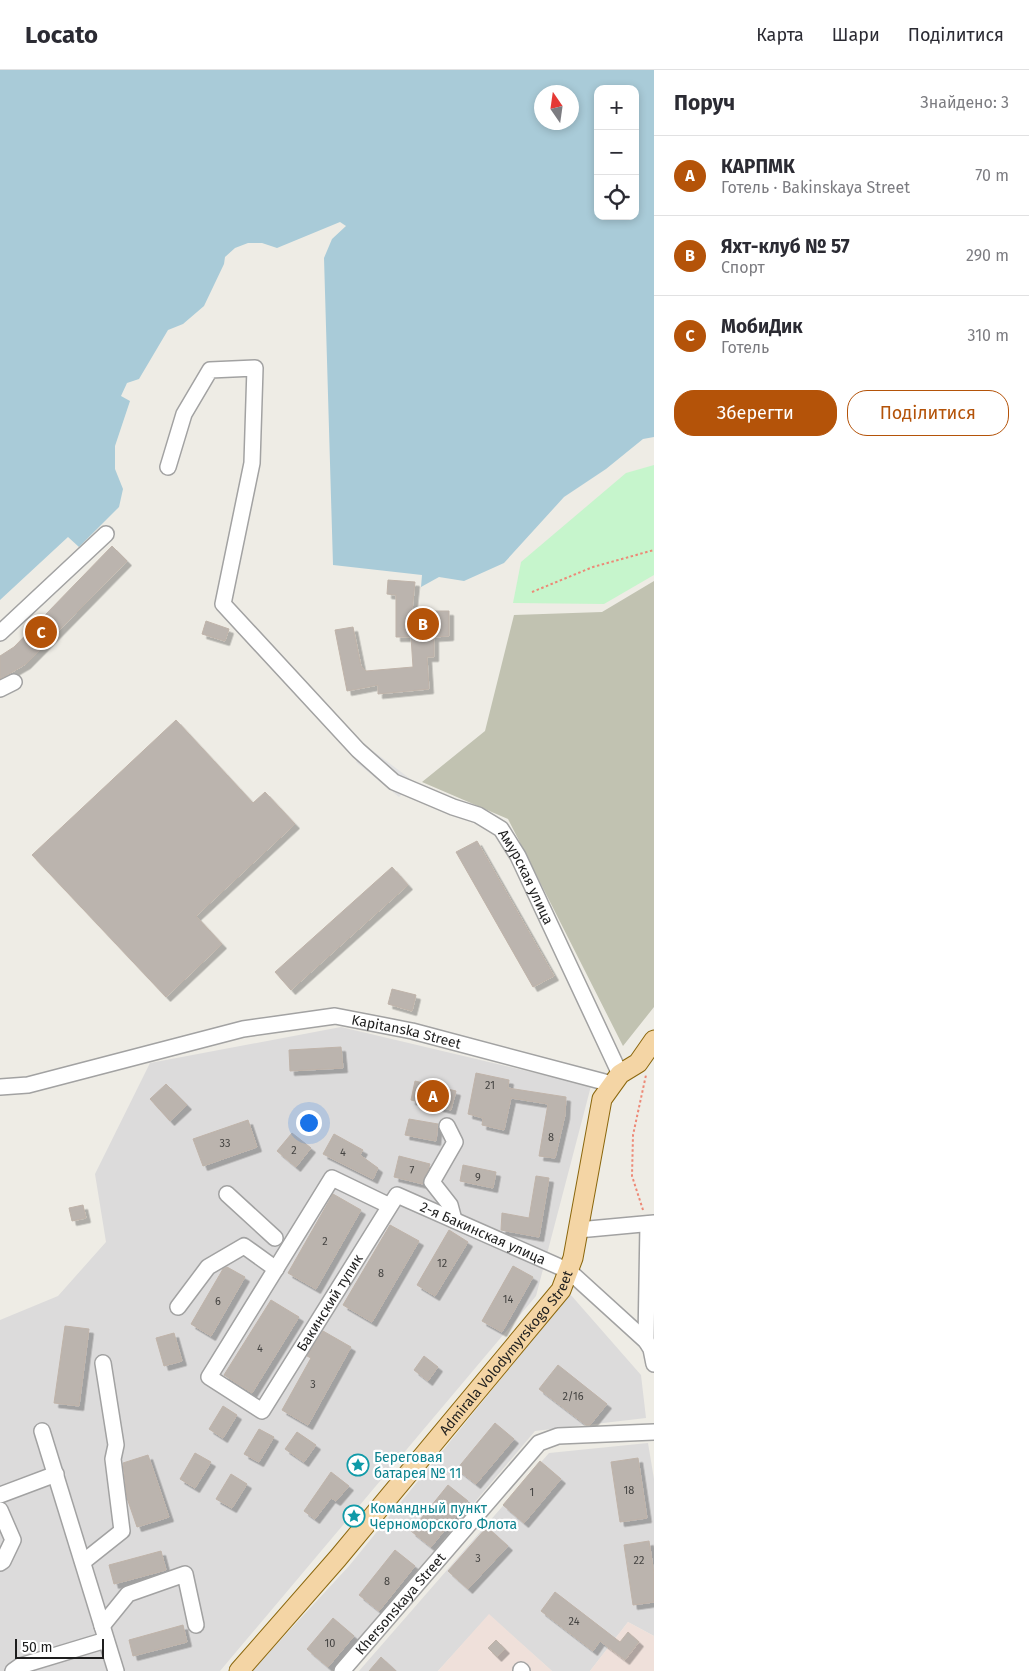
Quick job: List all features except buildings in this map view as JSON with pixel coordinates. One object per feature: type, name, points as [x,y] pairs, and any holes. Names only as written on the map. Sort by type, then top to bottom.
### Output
[{"type":"main road","points":[[616,1079],[638,1063],[654,1040]]},
{"type":"main road","name":"Admirala Volodymyrskogo Street","points":[[238,1671],[338,1558],[561,1290],[569,1271],[578,1230],[602,1099],[616,1079]]},
{"type":"street","name":"Амурская улица","points":[[168,466],[184,414],[210,370],[256,368],[252,463],[223,604],[358,750],[394,782],[453,808],[478,815],[501,829],[521,862],[616,1079]]},
{"type":"street","points":[[0,633],[106,534]]},
{"type":"street","points":[[0,689],[14,682]]},
{"type":"street","name":"Kapitanska Street","points":[[28,1085],[243,1029],[335,1016],[412,1031],[616,1079]]},
{"type":"street","points":[[0,1087],[28,1085]]},
{"type":"street","points":[[0,1094],[28,1085]]},
{"type":"street","points":[[447,1126],[455,1142],[432,1182],[450,1205],[454,1220]]},
{"type":"street","name":"2-я Бакинская улица","points":[[298,1233],[332,1178],[393,1201],[454,1220],[569,1271],[646,1341]]},
{"type":"street","points":[[226,1194],[275,1238]]},
{"type":"street","name":"Бакинский тупик","points":[[276,1269],[209,1377],[262,1411],[393,1201]]},
{"type":"street","points":[[578,1230],[651,1223],[646,1341],[651,1349],[654,1364]]},
{"type":"street","points":[[178,1307],[208,1267],[244,1246],[298,1233]]},
{"type":"street","points":[[244,1246],[276,1269],[298,1233]]},
{"type":"street","points":[[82,1562],[122,1530],[113,1459],[116,1445],[103,1363]]},
{"type":"street","points":[[42,1431],[116,1671]]},
{"type":"street","name":"Khersonskaya Street","points":[[342,1671],[539,1443],[558,1436],[654,1432]]},
{"type":"street","points":[[0,1495],[56,1474]]},
{"type":"street","points":[[0,1510],[13,1540],[3,1561],[0,1563]]},
{"type":"street","points":[[13,1671],[20,1666],[104,1633],[128,1594],[184,1574],[196,1625]]},
{"type":"path","points":[[532,592],[593,567],[654,550]]},
{"type":"path","points":[[638,1063],[646,1072],[647,1077],[633,1135],[632,1176],[651,1223]]},
{"type":"shaded area","points":[[654,581],[654,1007],[623,1046],[508,819],[422,782],[485,731],[514,615],[602,612]]},
{"type":"shaded area","points":[[369,748],[413,781],[399,797],[356,762]]},
{"type":"shaded area","points":[[341,1027],[591,1086],[536,1296],[220,1671],[0,1671],[0,1320],[58,1296],[106,1242],[95,1174],[150,1063]]},
{"type":"shaded area","points":[[570,1294],[641,1375],[646,1418],[535,1431],[332,1671],[252,1671],[349,1566]]},
{"type":"shaded area","points":[[648,1443],[654,1479],[654,1636],[628,1622],[590,1671],[552,1671],[489,1615],[438,1671],[359,1671],[549,1453]]},
{"type":"shaded area","points":[[489,1614],[552,1671],[438,1671]]},
{"type":"shaded area","points":[[628,1622],[654,1636],[654,1671],[590,1671]]},
{"type":"green space","points":[[654,465],[654,575],[604,604],[513,603],[521,562],[626,473]]},
{"type":"water","points":[[0,70],[654,70],[654,437],[643,439],[606,469],[564,497],[504,563],[464,581],[439,577],[421,587],[422,575],[333,565],[324,258],[332,239],[346,226],[340,222],[277,248],[262,243],[248,243],[235,248],[225,257],[224,264],[204,306],[183,324],[168,330],[139,379],[127,383],[121,396],[130,401],[115,446],[115,469],[123,489],[119,507],[79,547],[68,537],[0,600]]},
{"type":"place","name":"Яхт-клуб № 57","points":[[423,624]]},
{"type":"place","name":"МобиДик","points":[[41,632]]},
{"type":"place","name":"КАРПМК","points":[[433,1096]]},
{"type":"place","name":"Береговая батарея № 11","points":[[358,1465]]},
{"type":"place","name":"Командный пункт Черноморского Флота","points":[[354,1516]]}]
